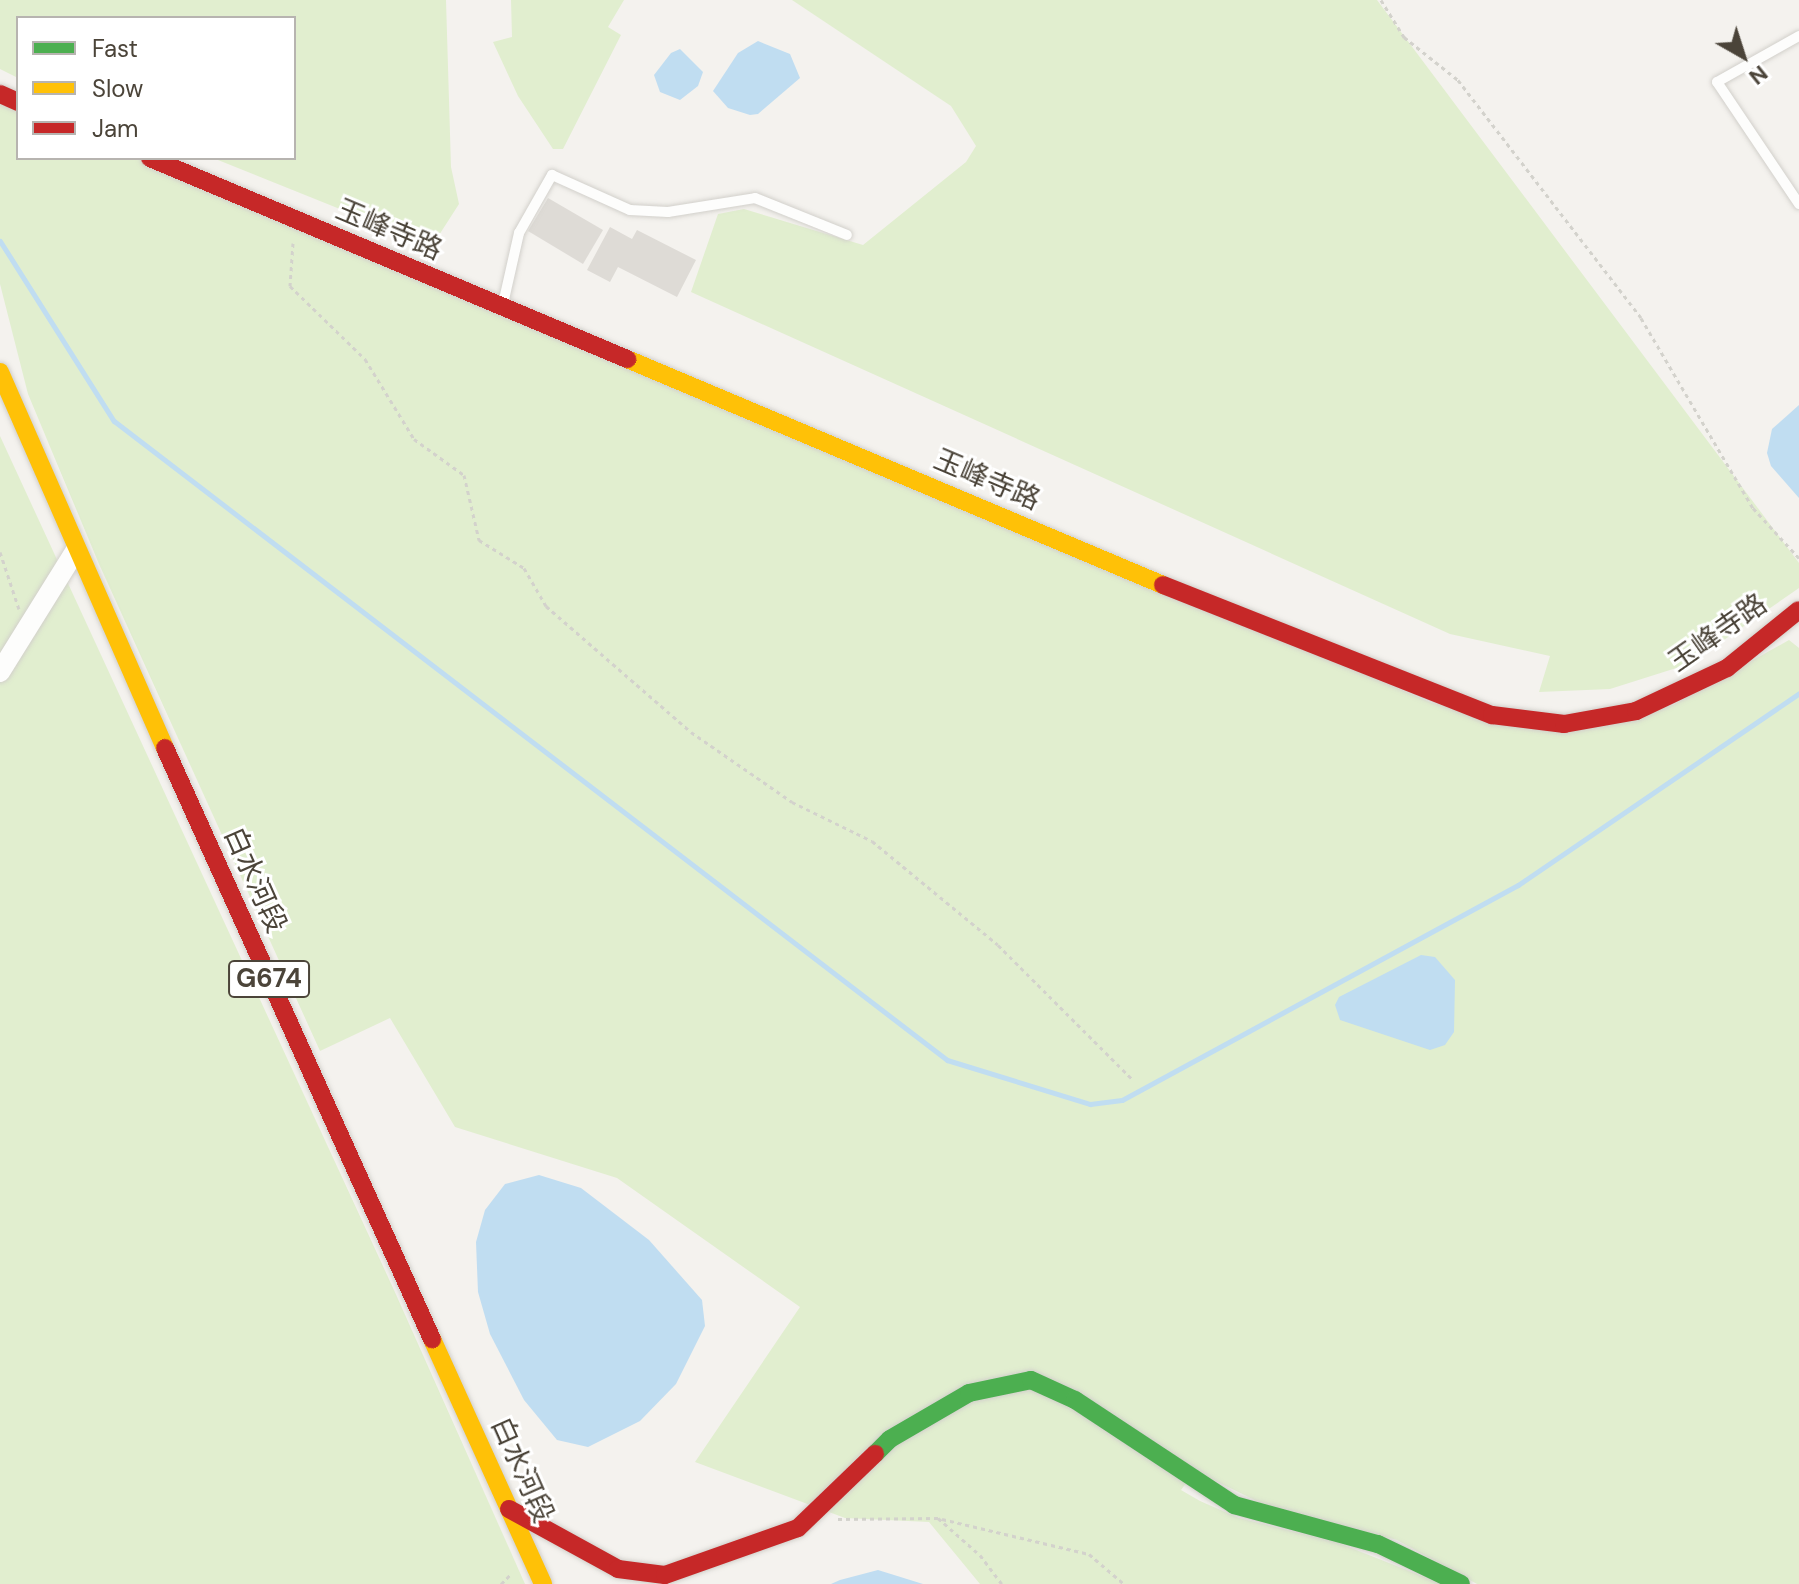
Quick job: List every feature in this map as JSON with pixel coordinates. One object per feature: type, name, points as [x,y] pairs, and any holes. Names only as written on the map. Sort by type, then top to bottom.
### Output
[{"type":"main road","name":"玉峰寺路","points":[[155,160],[1260,626],[1492,715],[1564,724],[1636,711],[1727,668],[1799,610]]},
{"type":"main road","name":"白水河段","points":[[0,372],[76,550],[543,1584]]},
{"type":"main road","points":[[509,1509],[603,1562],[649,1575],[665,1575],[811,1519],[890,1439],[969,1393],[999,1383],[1031,1380],[1075,1400],[1234,1505],[1378,1544],[1461,1584]]},
{"type":"street","points":[[0,672],[76,550]]},
{"type":"lane","points":[[1799,36],[1717,82],[1799,204]]},
{"type":"lane","points":[[502,308],[519,233],[552,175],[630,210],[668,212],[755,198],[847,235]]},
{"type":"path","points":[[1381,0],[1404,37],[1458,80],[1641,318],[1753,508],[1799,558]]},
{"type":"path","points":[[295,220],[290,286],[365,359],[414,439],[464,475],[479,540],[524,568],[546,606],[691,732],[792,802],[872,841],[952,907],[998,945],[1133,1080]]},
{"type":"path","points":[[0,552],[26,628]]},
{"type":"path","points":[[938,1518],[980,1555],[1002,1584]]},
{"type":"path","points":[[811,1519],[938,1518],[1089,1554],[1124,1584]]},
{"type":"green space","points":[[0,0],[446,0],[451,167],[459,204],[432,246],[218,160],[296,160],[296,16],[16,16],[16,77],[0,69]]},
{"type":"green space","points":[[511,0],[624,0],[608,27],[621,35],[563,149],[553,149],[518,96],[493,42],[512,37]]},
{"type":"green space","points":[[792,0],[1377,0],[1799,563],[1799,588],[1689,664],[1610,689],[1539,692],[1550,656],[1450,634],[691,292],[718,214],[744,209],[863,245],[966,162],[976,146],[951,106]]},
{"type":"green space","points":[[0,90],[16,97],[16,160],[160,160],[1432,703],[1558,728],[1673,705],[1789,640],[1799,648],[1799,1584],[1477,1584],[1397,1540],[1265,1505],[1195,1471],[1181,1490],[1200,1501],[1239,1518],[1336,1542],[1442,1584],[980,1584],[929,1522],[845,1518],[695,1462],[800,1307],[617,1178],[455,1127],[390,1018],[320,1051],[99,564],[28,394],[0,284]]},
{"type":"green space","points":[[0,436],[394,1290],[525,1584],[0,1584]]},
{"type":"water","points":[[758,41],[790,54],[800,78],[758,114],[750,115],[728,108],[713,91],[738,53]]},
{"type":"water","points":[[680,49],[703,72],[698,86],[680,100],[660,92],[654,75],[671,53]]},
{"type":"water","points":[[1799,405],[1799,498],[1771,466],[1767,453],[1772,429]]},
{"type":"water","points":[[1421,955],[1435,957],[1455,980],[1454,1032],[1445,1045],[1430,1050],[1340,1020],[1335,1005],[1339,997]]},
{"type":"water","points":[[539,1175],[581,1188],[649,1240],[702,1300],[705,1326],[676,1384],[640,1421],[588,1447],[557,1440],[524,1400],[490,1334],[478,1292],[476,1242],[485,1210],[505,1184]]},
{"type":"water","points":[[878,1570],[923,1584],[831,1584],[840,1580]]},
{"type":"building","points":[[548,198],[603,230],[583,264],[528,231]]},
{"type":"building","points":[[610,227],[632,239],[637,230],[696,260],[677,297],[618,267],[610,282],[587,270]]},
{"type":"waterway","points":[[0,241],[114,421],[947,1060],[1090,1104],[1122,1100],[1518,885],[1799,693]]},
{"type":"traffic: fast","points":[[875,1454],[890,1439],[969,1393],[1031,1380],[1075,1400],[1234,1505],[1378,1544],[1461,1584]]},
{"type":"traffic: slow","points":[[627,359],[1163,585]]},
{"type":"traffic: slow","points":[[0,372],[165,748]]},
{"type":"traffic: slow","points":[[432,1339],[543,1584]]},
{"type":"traffic: jam","points":[[0,94],[16,101]]},
{"type":"traffic: jam","points":[[155,160],[627,359]]},
{"type":"traffic: jam","points":[[1163,585],[1492,715],[1564,724],[1636,711],[1727,668],[1799,610]]},
{"type":"traffic: jam","points":[[165,748],[432,1339]]},
{"type":"traffic: jam","points":[[509,1509],[618,1569],[665,1575],[798,1528],[875,1454]]}]
